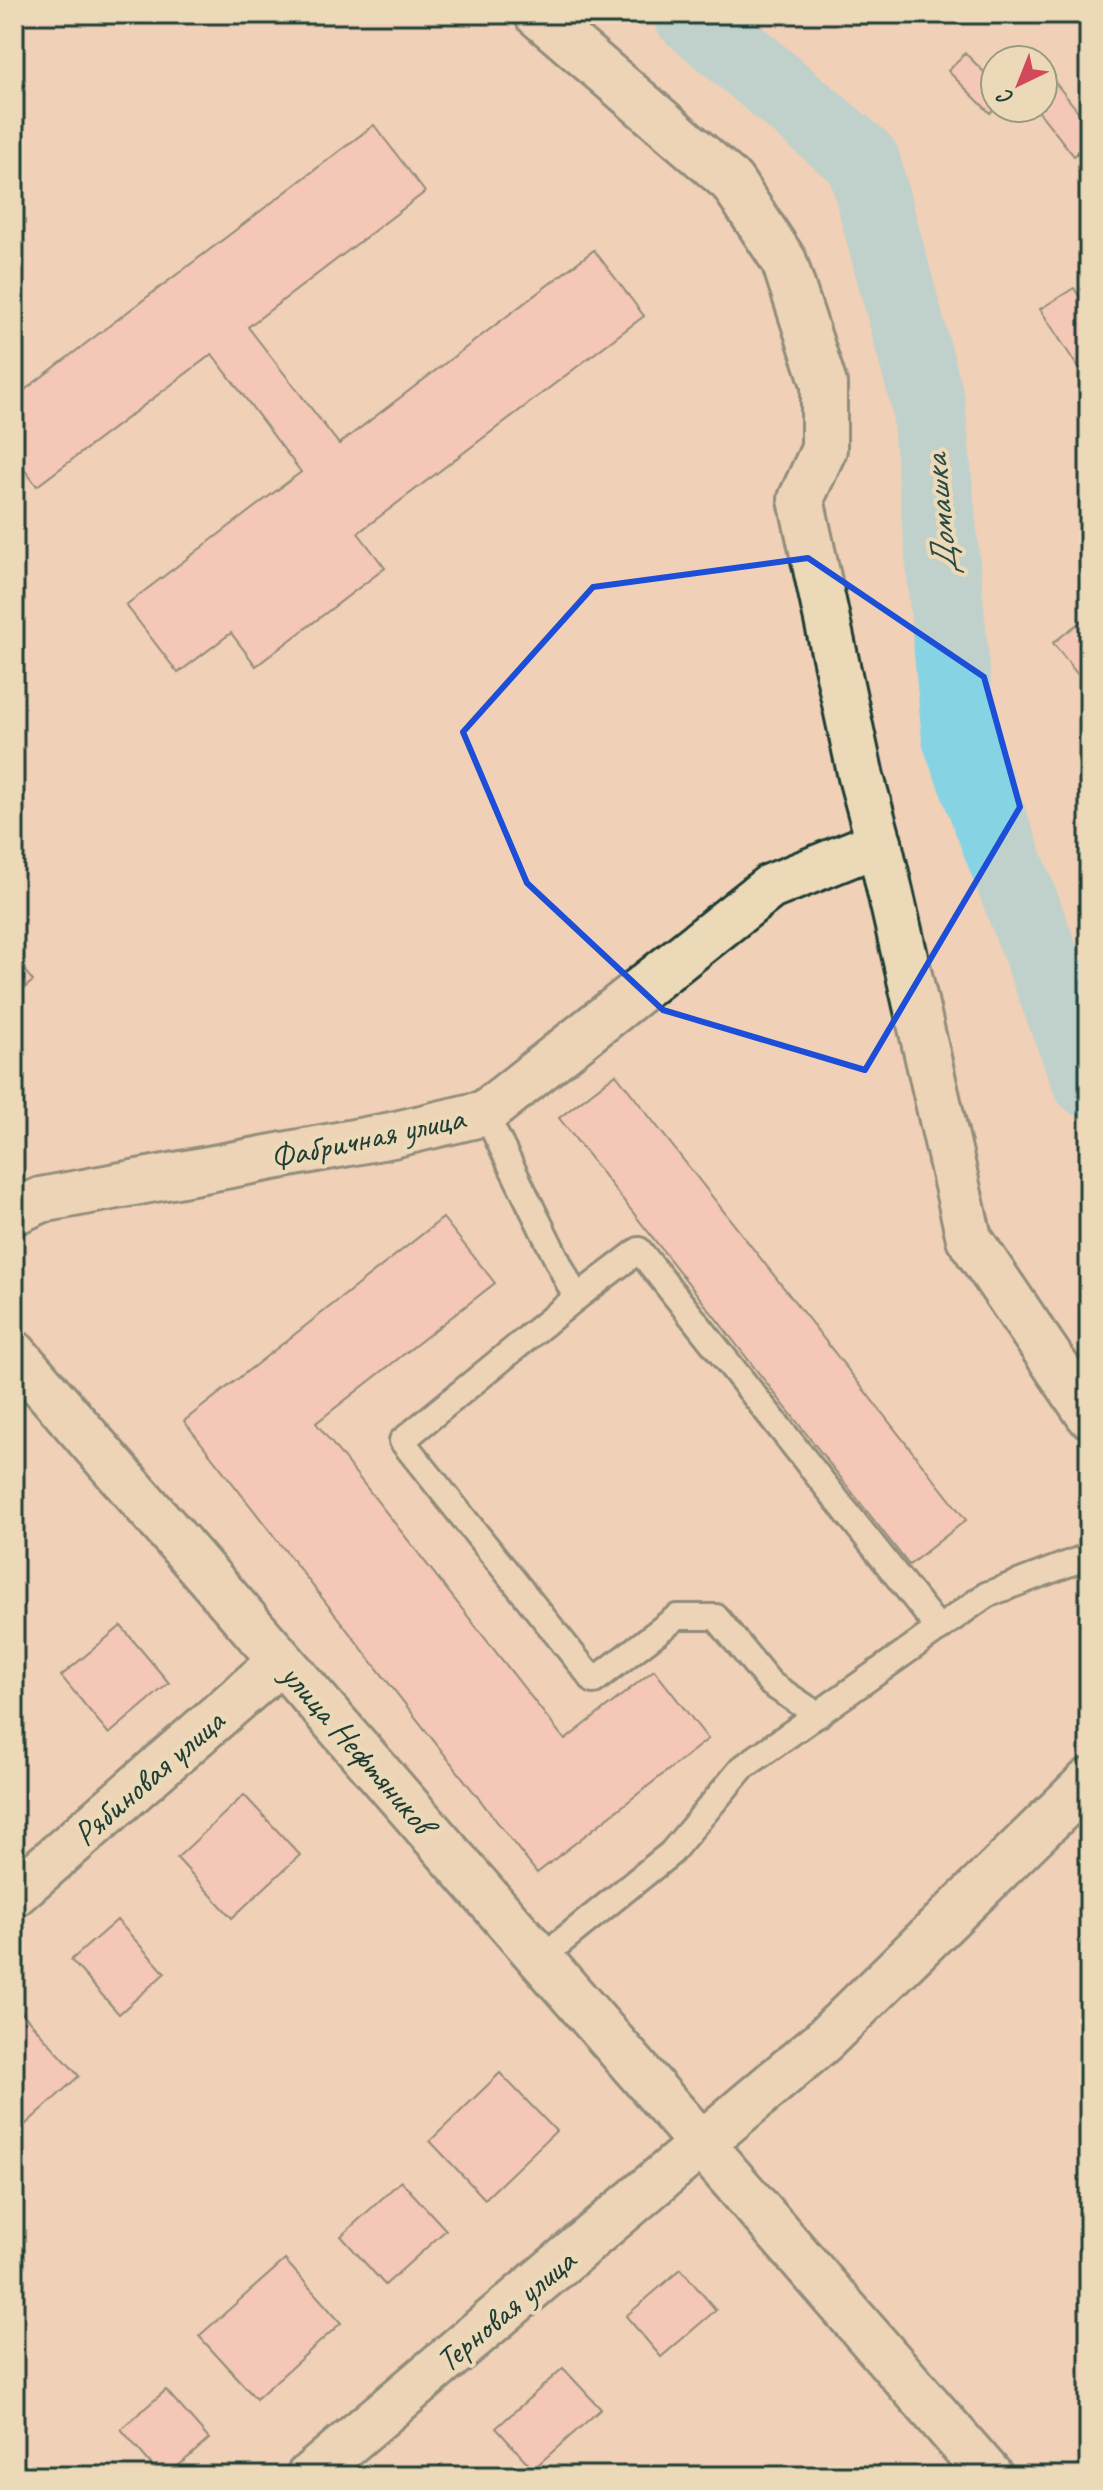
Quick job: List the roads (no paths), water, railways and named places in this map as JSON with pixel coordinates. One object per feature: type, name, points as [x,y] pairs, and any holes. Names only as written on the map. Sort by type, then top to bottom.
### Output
[{"type":"street","points":[[537,14],[732,182],[784,261],[824,384],[824,449],[801,499],[861,777],[879,843],[969,1238],[1089,1415]]},
{"type":"street","name":"Фабричная улица","points":[[14,1212],[41,1200],[392,1135],[485,1113],[770,887],[879,843]]},
{"type":"street","name":"улица Нефтяников","points":[[14,1353],[990,2476]]},
{"type":"street","name":"Рябиновая улица","points":[[14,1894],[281,1661]]},
{"type":"street","name":"Терновая улица","points":[[309,2476],[823,2041],[1089,1781]]},
{"type":"lane","points":[[485,1113],[576,1298]]},
{"type":"lane","points":[[818,1715],[771,1684],[716,1617],[677,1617],[594,1681],[402,1441],[639,1250],[939,1629]]},
{"type":"lane","points":[[541,1958],[671,1853],[742,1768],[986,1595],[1089,1556]]},
{"type":"waterway","name":"Домашка","points":[[690,14],[863,161],[928,402],[959,738],[1089,1081]]}]
